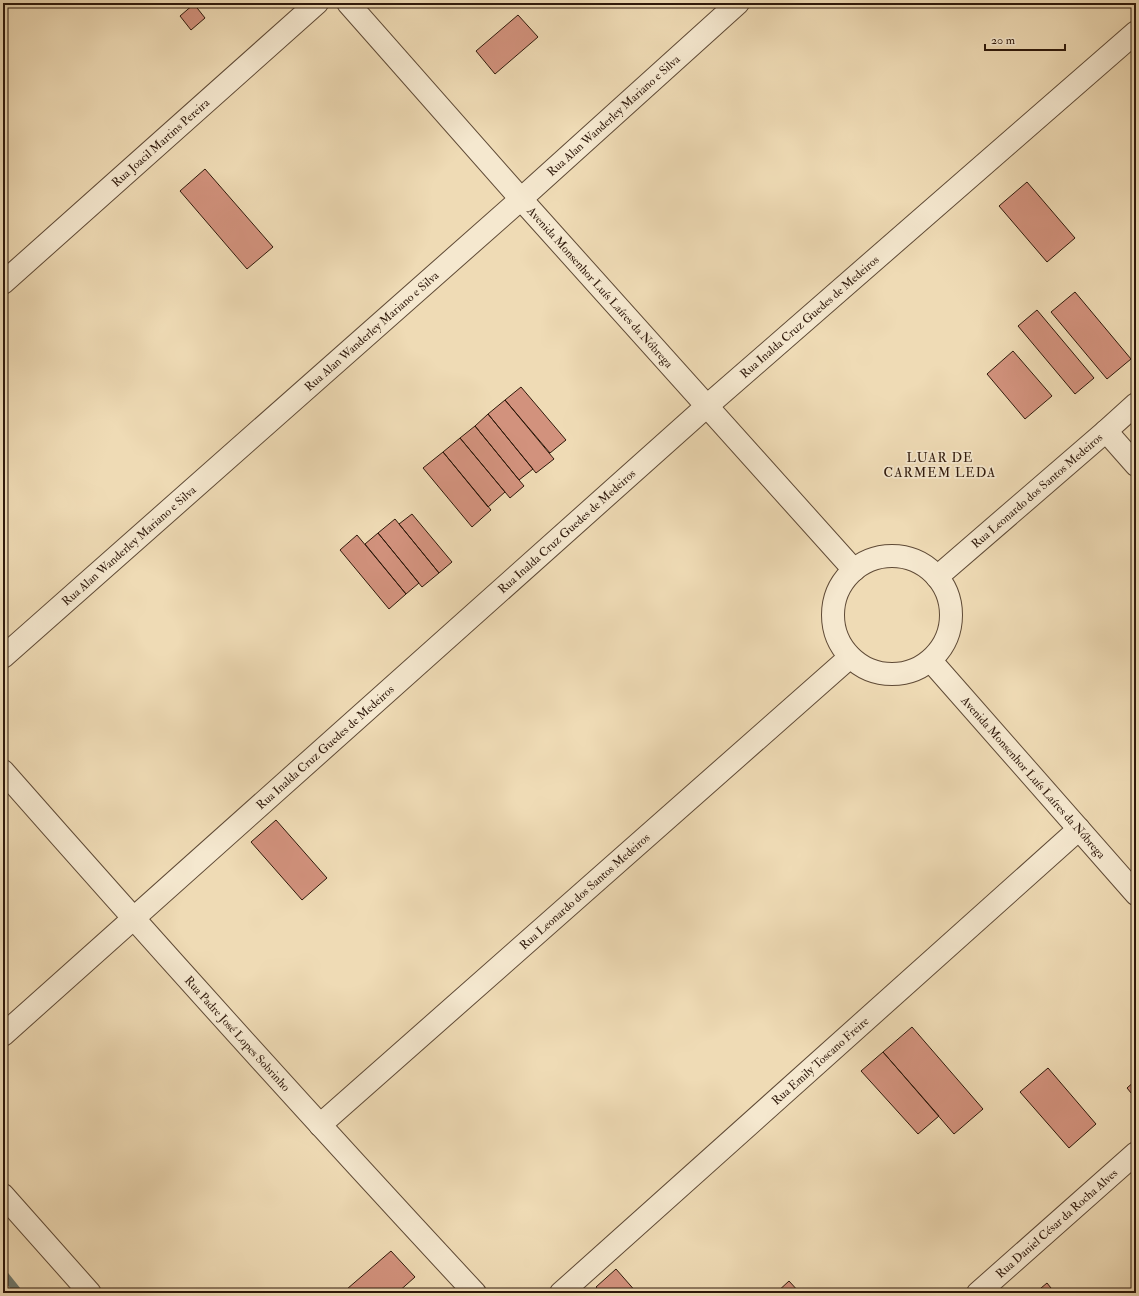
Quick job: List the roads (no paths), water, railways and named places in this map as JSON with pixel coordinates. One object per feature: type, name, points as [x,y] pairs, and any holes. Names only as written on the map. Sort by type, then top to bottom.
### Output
[{"type":"street","name":"Rua Joacil Martins Pereira","points":[[3,283],[317,3]]},
{"type":"street","name":"Avenida Monsenhor Luís Laíres da Nóbrega","points":[[348,3],[521,199],[854,570]]},
{"type":"street","name":"Rua Alan Wanderley Mariano e Silva","points":[[3,657],[521,199],[738,3]]},
{"type":"street","name":"Rua Inalda Cruz Guedes de Medeiros","points":[[3,1035],[707,406],[1136,32]]},
{"type":"street","name":"Rua Leonardo dos Santos Medeiros","points":[[937,577],[1136,404]]},
{"type":"street","points":[[1106,431],[1136,465]]},
{"type":"street","points":[[887,556],[906,558],[923,565],[937,577],[947,593],[951,611],[950,629],[942,646],[931,660],[916,669],[899,674],[881,673],[864,668],[850,657],[840,644],[834,628],[833,612],[835,596],[843,582],[854,570],[870,560],[887,556]]},
{"type":"street","name":"Rua Leonardo dos Santos Medeiros","points":[[320,1125],[850,657]]},
{"type":"street","name":"Avenida Monsenhor Luís Laíres da Nóbrega","points":[[931,660],[1136,894]]},
{"type":"street","name":"Rua Padre José Lopes Sobrinho","points":[[3,771],[320,1125],[475,1293]]},
{"type":"street","name":"Rua Emily Toscano Freire","points":[[561,1293],[1079,829]]},
{"type":"street","name":"Rua Daniel César da Rocha Alves","points":[[978,1293],[1136,1153]]},
{"type":"street","points":[[3,1195],[90,1293]]},
{"type":"waterway","points":[[3,1273],[19,1293]]},
{"type":"district","name":"LUAR DE CARMEM LEDA","points":[[940,466]]}]
